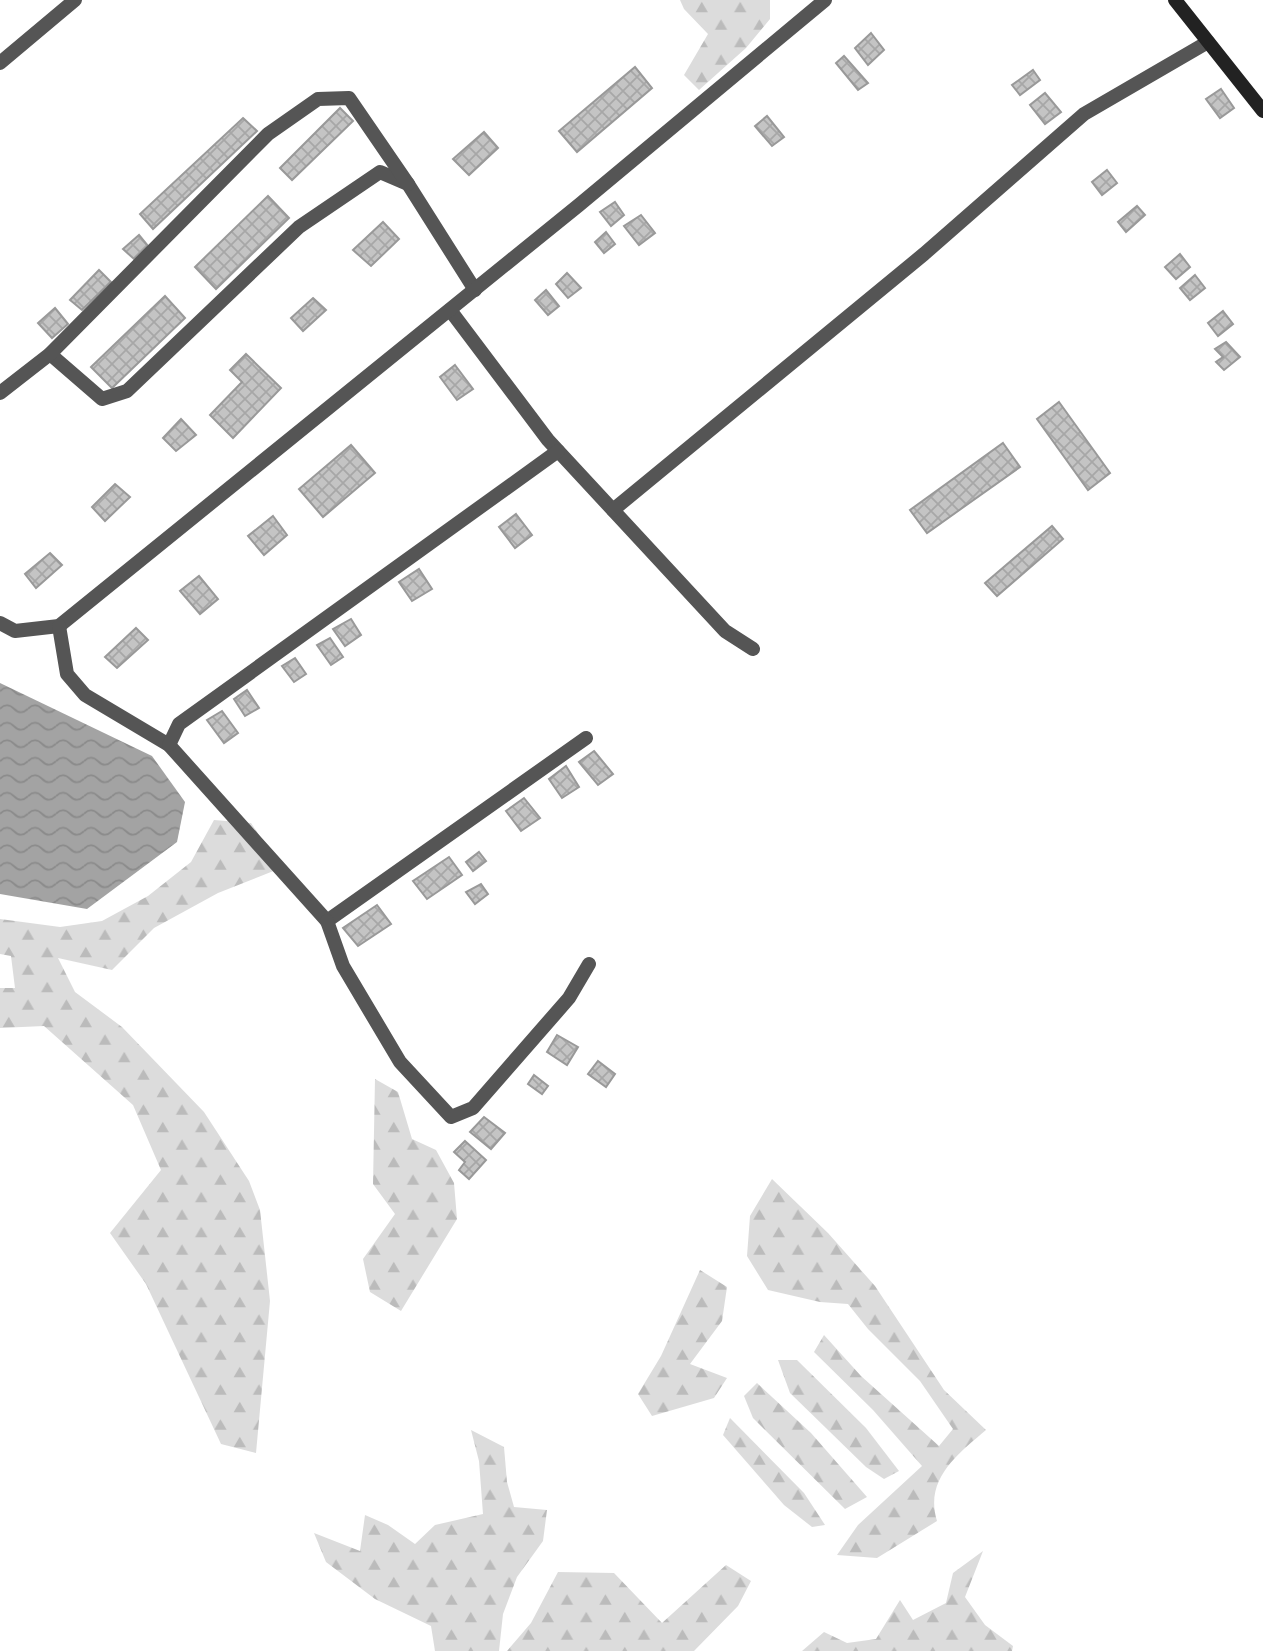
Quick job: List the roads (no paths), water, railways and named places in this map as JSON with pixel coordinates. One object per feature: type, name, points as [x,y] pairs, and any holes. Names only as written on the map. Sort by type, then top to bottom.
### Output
[{"type":"street","points":[[0,63],[75,0]]},
{"type":"street","points":[[0,623],[15,631],[59,626],[475,290],[825,0]]},
{"type":"street","points":[[1175,0],[1263,111]]},
{"type":"street","points":[[613,510],[924,254],[1084,114],[1208,42]]},
{"type":"street","points":[[0,393],[50,354],[268,134],[318,99],[349,98],[408,184],[475,290]]},
{"type":"street","points":[[50,354],[102,399],[127,391],[299,227],[380,172],[408,184]]},
{"type":"street","points":[[450,310],[558,451],[725,631],[753,649]]},
{"type":"street","points":[[169,746],[179,724],[558,451]]},
{"type":"street","points":[[59,626],[67,674],[85,695],[169,746],[327,921],[343,966],[400,1062],[451,1117],[473,1108],[569,998],[589,964]]},
{"type":"street","points":[[327,921],[586,738]]},
{"type":"water","points":[[0,683],[152,756],[185,802],[177,842],[87,909],[0,894]]}]
